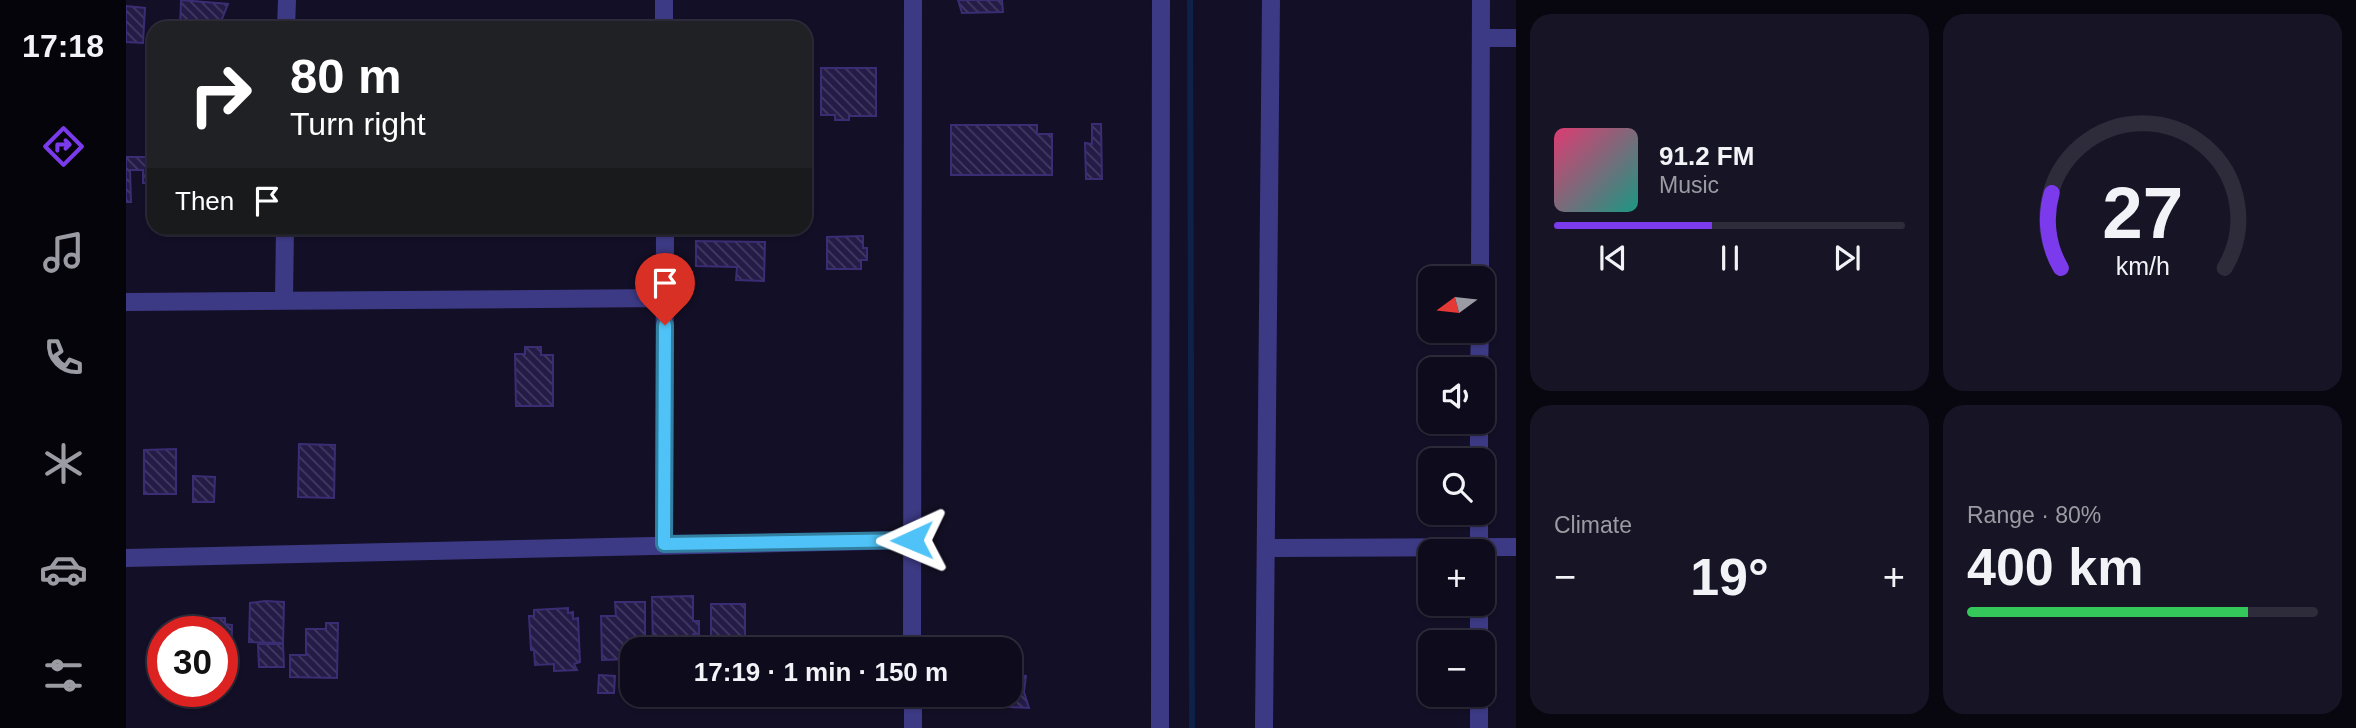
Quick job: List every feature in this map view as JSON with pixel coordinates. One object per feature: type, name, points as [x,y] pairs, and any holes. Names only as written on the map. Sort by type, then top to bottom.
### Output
[{"type":"street","points":[[286,21],[287,0]]},
{"type":"street","points":[[664,0],[664,21]]},
{"type":"street","points":[[912,637],[914,0]]},
{"type":"street","points":[[1160,728],[1161,0]]},
{"type":"street","points":[[1264,728],[1271,0]]},
{"type":"street","points":[[1480,266],[1482,0]]},
{"type":"street","points":[[1481,38],[1516,38]]},
{"type":"street","points":[[284,299],[285,235]]},
{"type":"street","points":[[664,544],[665,235]]},
{"type":"street","points":[[126,302],[665,298]]},
{"type":"street","points":[[126,558],[912,540]]},
{"type":"street","points":[[1495,548],[1516,547]]},
{"type":"street","points":[[1266,548],[1418,549]]},
{"type":"street","points":[[913,707],[913,728]]},
{"type":"street","points":[[1479,707],[1479,728]]},
{"type":"building","points":[[181,0],[228,4],[223,21],[180,21]]},
{"type":"building","points":[[958,0],[1002,0],[1003,12],[962,13]]},
{"type":"building","points":[[126,6],[145,8],[143,43],[126,42]]},
{"type":"building","points":[[821,68],[876,68],[876,116],[849,116],[849,120],[835,120],[835,115],[821,115]]},
{"type":"building","points":[[1092,124],[1101,124],[1102,179],[1086,179],[1085,143],[1092,144]]},
{"type":"building","points":[[951,125],[1037,125],[1037,134],[1052,134],[1052,175],[951,175]]},
{"type":"building","points":[[126,157],[147,157],[147,183],[143,183],[143,170],[130,170],[131,202],[126,202]]},
{"type":"building","points":[[863,236],[867,260],[861,260],[861,269],[827,269],[827,237]]},
{"type":"building","points":[[696,241],[765,242],[764,281],[736,280],[737,267],[696,266]]},
{"type":"building","points":[[525,347],[541,347],[541,355],[553,355],[553,406],[516,406],[515,354],[525,354]]},
{"type":"building","points":[[299,444],[335,445],[334,498],[298,497]]},
{"type":"building","points":[[176,449],[176,494],[144,494],[144,450]]},
{"type":"building","points":[[193,476],[215,477],[214,502],[193,502]]},
{"type":"building","points":[[693,596],[693,621],[699,621],[699,634],[693,634],[693,637],[653,637],[652,597]]},
{"type":"building","points":[[284,602],[283,643],[249,642],[250,603]]},
{"type":"building","points":[[615,602],[645,602],[645,637],[620,637],[620,659],[602,660],[601,616],[616,616]]},
{"type":"building","points":[[711,604],[745,604],[745,637],[711,637]]},
{"type":"building","points":[[568,608],[568,613],[573,612],[573,619],[578,618],[580,662],[574,664],[577,670],[554,671],[554,664],[535,665],[534,650],[531,650],[529,616],[534,616],[534,610]]},
{"type":"building","points":[[326,623],[338,623],[337,678],[290,677],[290,655],[306,655],[306,629],[326,629]]},
{"type":"building","points":[[258,644],[283,644],[284,667],[259,667]]},
{"type":"building","points":[[599,675],[615,676],[614,693],[598,693]]},
{"type":"building","points":[[1022,676],[1026,676],[1024,692],[1029,708],[1011,707],[1022,707]]},
{"type":"waterway","points":[[1190,0],[1192,728]]},
{"type":"route","points":[[665,325],[664,544],[912,540]]}]
